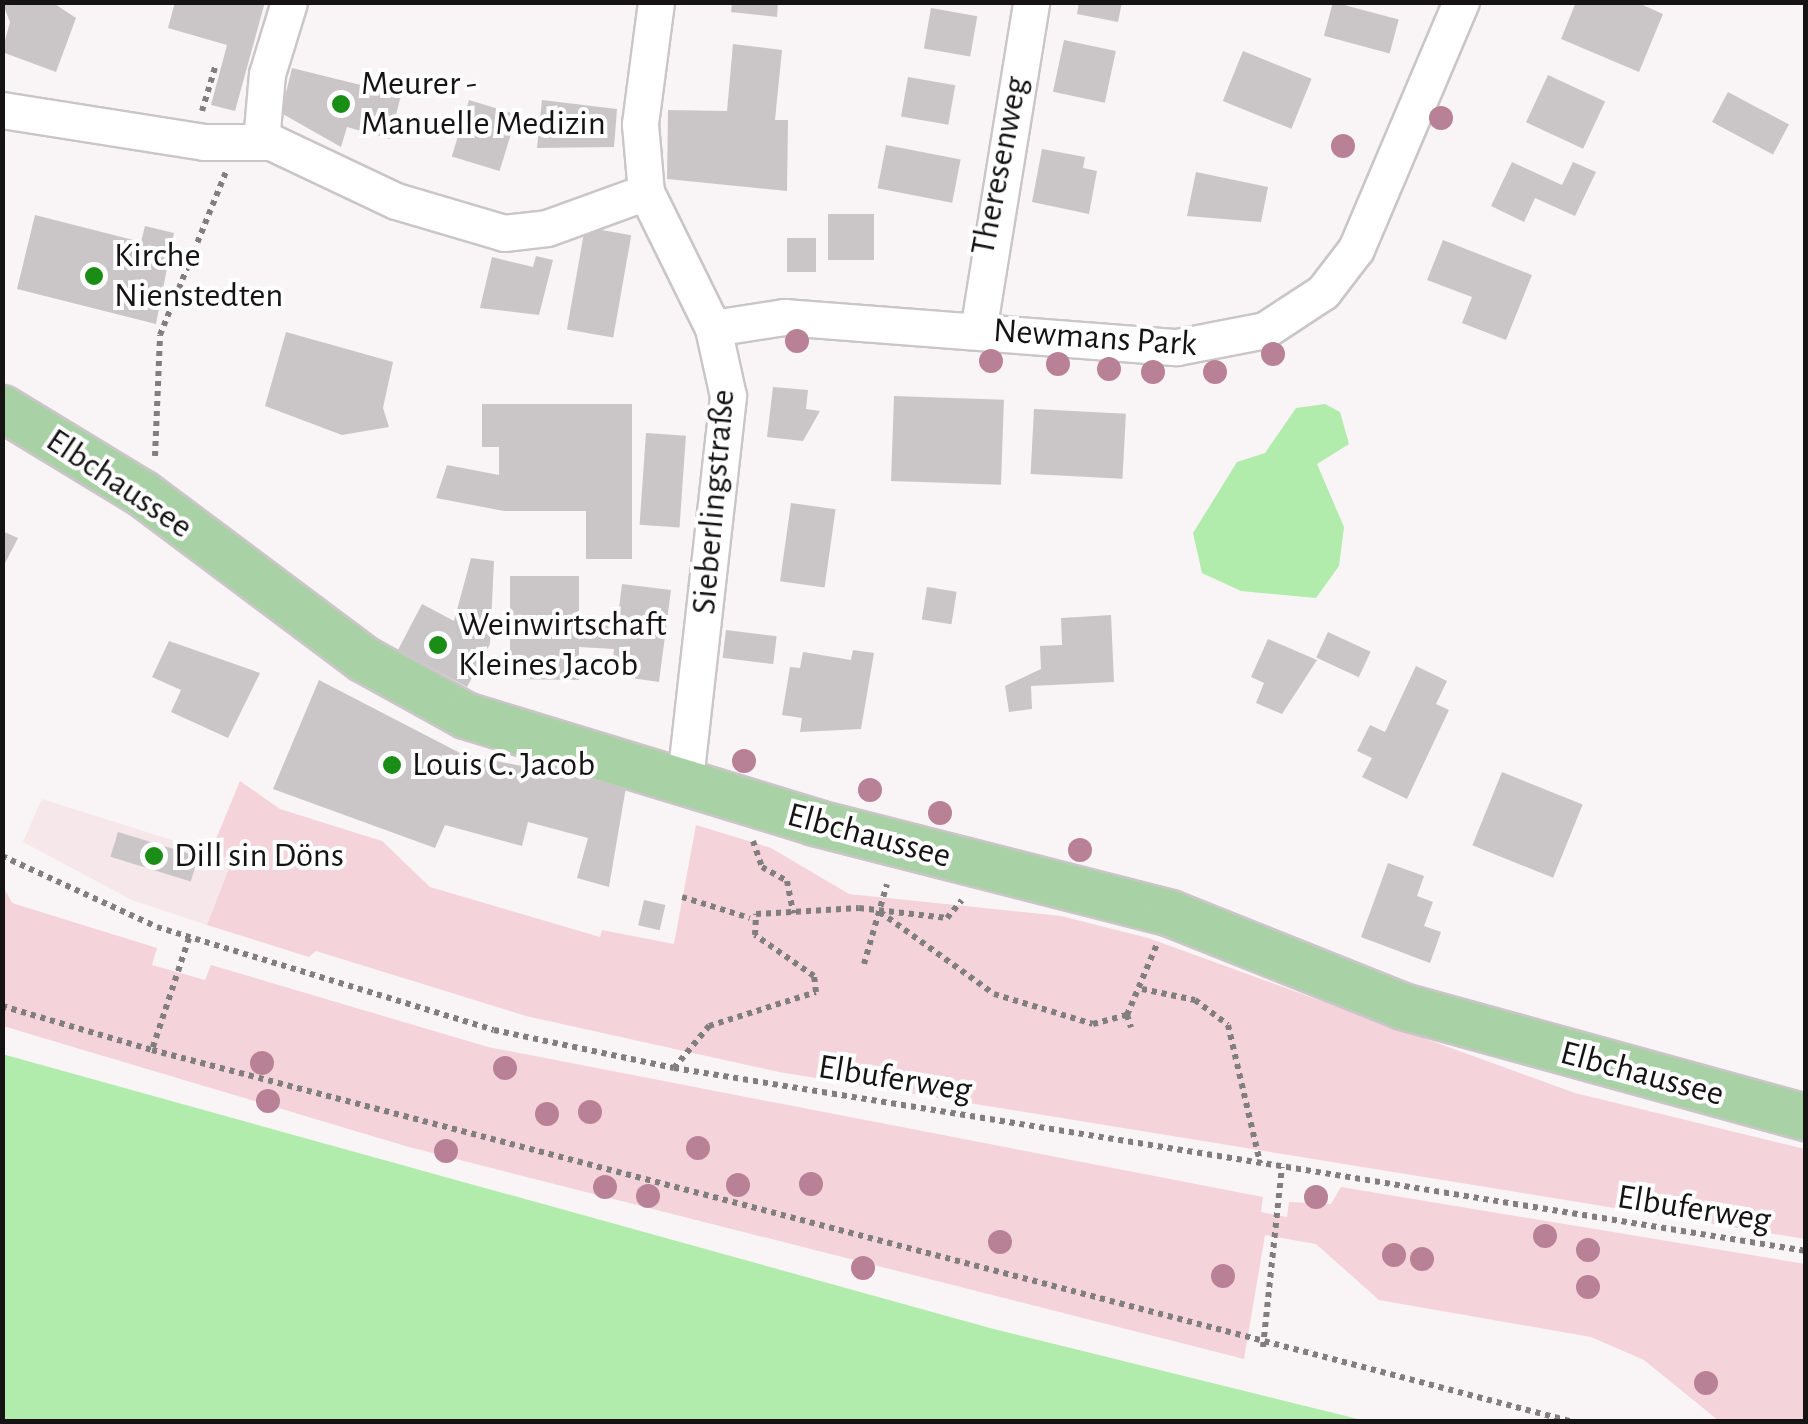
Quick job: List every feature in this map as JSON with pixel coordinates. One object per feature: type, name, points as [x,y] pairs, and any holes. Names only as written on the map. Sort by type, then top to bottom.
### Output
[{"type":"main road","name":"Elbchaussee","points":[[2,408],[142,493],[321,630],[436,702],[685,779],[1170,913],[1402,1006],[1806,1117]]},
{"type":"street","points":[[229,138],[267,74],[289,2]]},
{"type":"street","name":"Sieberlingstraße","points":[[656,2],[640,124],[646,192],[713,328],[726,427],[685,779]]},
{"type":"street","name":"Theresenweg","points":[[978,330],[1031,2]]},
{"type":"street","name":"Newmans Park","points":[[713,328],[784,317],[1194,347],[1241,340],[1288,318],[1356,249],[1461,2]]},
{"type":"street","points":[[2,110],[229,138],[396,201],[504,233],[547,228],[646,192]]},
{"type":"path","points":[[142,493],[155,462],[160,335],[226,172],[229,138],[216,64]]},
{"type":"path","points":[[757,848],[792,899],[792,912]]},
{"type":"path","name":"Elbuferweg","points":[[2,856],[189,938],[494,1030],[674,1068],[1806,1252]]},
{"type":"path","points":[[864,964],[887,884]]},
{"type":"path","points":[[682,897],[750,918],[780,912],[879,911],[947,918],[962,900]]},
{"type":"path","points":[[879,911],[994,994],[1093,1024],[1127,1014],[1142,990],[1156,945]]},
{"type":"path","points":[[674,1068],[709,1026],[816,992],[814,976],[755,935],[750,918]]},
{"type":"path","points":[[152,1050],[189,938]]},
{"type":"path","points":[[1142,990],[1195,1000],[1228,1025],[1260,1164]]},
{"type":"path","points":[[2,1006],[152,1050],[1263,1347],[1572,1422]]},
{"type":"path","points":[[1127,1014],[1132,1028]]},
{"type":"path","points":[[1263,1347],[1282,1168]]},
{"type":"shaded area","points":[[1325,404],[1340,412],[1349,444],[1317,464],[1344,527],[1339,566],[1316,598],[1241,591],[1202,573],[1193,533],[1237,462],[1265,453],[1296,408]]},
{"type":"shaded area","points":[[240,781],[280,809],[382,841],[430,887],[600,937],[602,930],[674,944],[696,825],[771,848],[849,894],[1061,916],[1148,938],[1575,1093],[1805,1149],[1805,1239],[779,1072],[526,1016],[316,951],[309,957],[207,925],[232,860],[211,851]]},
{"type":"shaded area","points":[[42,799],[232,859],[207,925],[132,900],[23,842]]},
{"type":"shaded area","points":[[3,886],[12,903],[157,948],[152,965],[205,980],[211,965],[488,1047],[1263,1197],[1261,1212],[1287,1217],[1289,1202],[1331,1204],[1341,1187],[1805,1264],[1805,1421],[1719,1421],[1644,1360],[1591,1337],[1379,1300],[1316,1244],[1265,1235],[1244,1359],[409,1147],[3,1026]]},
{"type":"shaded area","points":[[2,1054],[990,1328],[1366,1421],[3,1421]]},
{"type":"building","points":[[2,2],[52,2],[76,18],[56,72],[2,52],[10,22]]},
{"type":"building","points":[[175,2],[265,2],[235,111],[211,105],[227,45],[168,28]]},
{"type":"building","points":[[732,2],[778,2],[777,17],[731,12]]},
{"type":"building","points":[[1079,2],[1122,2],[1118,22],[1077,14]]},
{"type":"building","points":[[1333,2],[1399,20],[1390,53],[1324,36]]},
{"type":"building","points":[[1576,2],[1636,2],[1663,14],[1639,72],[1561,39]]},
{"type":"building","points":[[931,8],[977,16],[970,57],[924,48]]},
{"type":"building","points":[[1064,40],[1116,51],[1105,103],[1053,92]]},
{"type":"building","points":[[733,44],[782,50],[775,120],[788,120],[787,191],[667,179],[668,110],[727,111]]},
{"type":"building","points":[[1243,51],[1312,79],[1291,129],[1223,101]]},
{"type":"building","name":"Meurer - Manuelle Medizin","points":[[292,68],[401,95],[390,139],[347,127],[341,147],[281,113]]},
{"type":"building","points":[[1548,75],[1605,102],[1583,149],[1526,122]]},
{"type":"building","points":[[908,77],[955,85],[948,125],[901,116]]},
{"type":"building","points":[[1728,92],[1789,124],[1773,154],[1712,122]]},
{"type":"building","points":[[469,100],[517,115],[500,171],[452,156]]},
{"type":"building","points":[[542,100],[617,109],[614,147],[537,148]]},
{"type":"building","points":[[886,145],[961,160],[952,203],[878,188]]},
{"type":"building","points":[[1042,149],[1085,157],[1083,168],[1097,171],[1089,214],[1032,202]]},
{"type":"building","points":[[1512,162],[1562,185],[1573,162],[1596,172],[1575,216],[1535,198],[1524,222],[1491,206]]},
{"type":"building","points":[[1196,172],[1268,187],[1261,222],[1187,216]]},
{"type":"building","points":[[828,214],[874,214],[874,260],[828,260]]},
{"type":"building","name":"Kirche Nienstedten","points":[[35,215],[141,242],[145,226],[174,233],[156,324],[17,289]]},
{"type":"building","points":[[585,227],[631,235],[613,338],[567,329]]},
{"type":"building","points":[[787,238],[816,238],[816,272],[787,272]]},
{"type":"building","points":[[1443,240],[1532,275],[1506,340],[1462,323],[1472,297],[1427,280]]},
{"type":"building","points":[[536,256],[553,260],[539,315],[480,308],[492,257],[533,267]]},
{"type":"building","points":[[286,332],[393,362],[383,408],[389,427],[342,435],[265,406]]},
{"type":"building","points":[[773,387],[808,390],[806,409],[820,411],[803,441],[767,437]]},
{"type":"building","points":[[894,396],[1004,400],[1001,485],[891,481]]},
{"type":"building","points":[[482,404],[632,404],[632,559],[586,559],[586,511],[504,511],[436,498],[447,465],[499,475],[499,447],[482,447]]},
{"type":"building","points":[[1034,409],[1126,414],[1122,479],[1031,474]]},
{"type":"building","points":[[646,433],[686,436],[679,528],[640,525]]},
{"type":"building","points":[[791,503],[836,509],[825,587],[780,581]]},
{"type":"building","points":[[2,531],[18,538],[2,569]]},
{"type":"building","points":[[471,558],[494,561],[490,644],[467,687],[398,650],[422,604],[454,621]]},
{"type":"building","points":[[510,576],[579,576],[579,617],[618,617],[622,584],[671,590],[659,682],[611,675],[614,649],[579,647],[579,680],[510,679]]},
{"type":"building","points":[[927,587],[957,592],[951,624],[922,620]]},
{"type":"building","points":[[1111,615],[1114,682],[1031,686],[1032,709],[1009,712],[1005,686],[1041,669],[1040,646],[1062,645],[1061,618]]},
{"type":"building","points":[[726,630],[777,636],[773,664],[723,658]]},
{"type":"building","points":[[1328,632],[1371,652],[1359,677],[1316,657]]},
{"type":"building","points":[[1268,639],[1317,660],[1282,714],[1256,703],[1264,683],[1251,677]]},
{"type":"building","points":[[169,641],[260,673],[228,738],[171,712],[181,690],[152,677]]},
{"type":"building","points":[[853,650],[874,653],[861,729],[800,732],[802,718],[782,715],[790,667],[800,668],[803,652],[851,660]]},
{"type":"building","points":[[1416,666],[1447,681],[1436,704],[1449,710],[1407,799],[1362,777],[1372,758],[1357,751],[1370,725],[1385,732]]},
{"type":"building","name":"Louis C. Jacob","points":[[319,680],[462,754],[626,787],[609,887],[577,878],[588,838],[528,822],[522,846],[445,825],[435,848],[273,789]]},
{"type":"building","points":[[1502,772],[1583,805],[1553,878],[1472,845]]},
{"type":"building","points":[[118,832],[198,857],[191,881],[110,857]]},
{"type":"building","points":[[1388,863],[1424,876],[1417,896],[1433,902],[1424,926],[1441,932],[1430,963],[1361,937]]},
{"type":"building","points":[[644,900],[665,905],[660,930],[638,925]]},
{"type":"place","name":"Meurer - Manuelle Medizin","points":[[341,104]]},
{"type":"place","name":"Kirche Nienstedten","points":[[94,276]]},
{"type":"place","name":"Weinwirtschaft Kleines Jacob","points":[[438,645]]},
{"type":"place","name":"Louis C. Jacob","points":[[392,765]]},
{"type":"place","name":"Dill sin Döns","points":[[154,856]]}]
